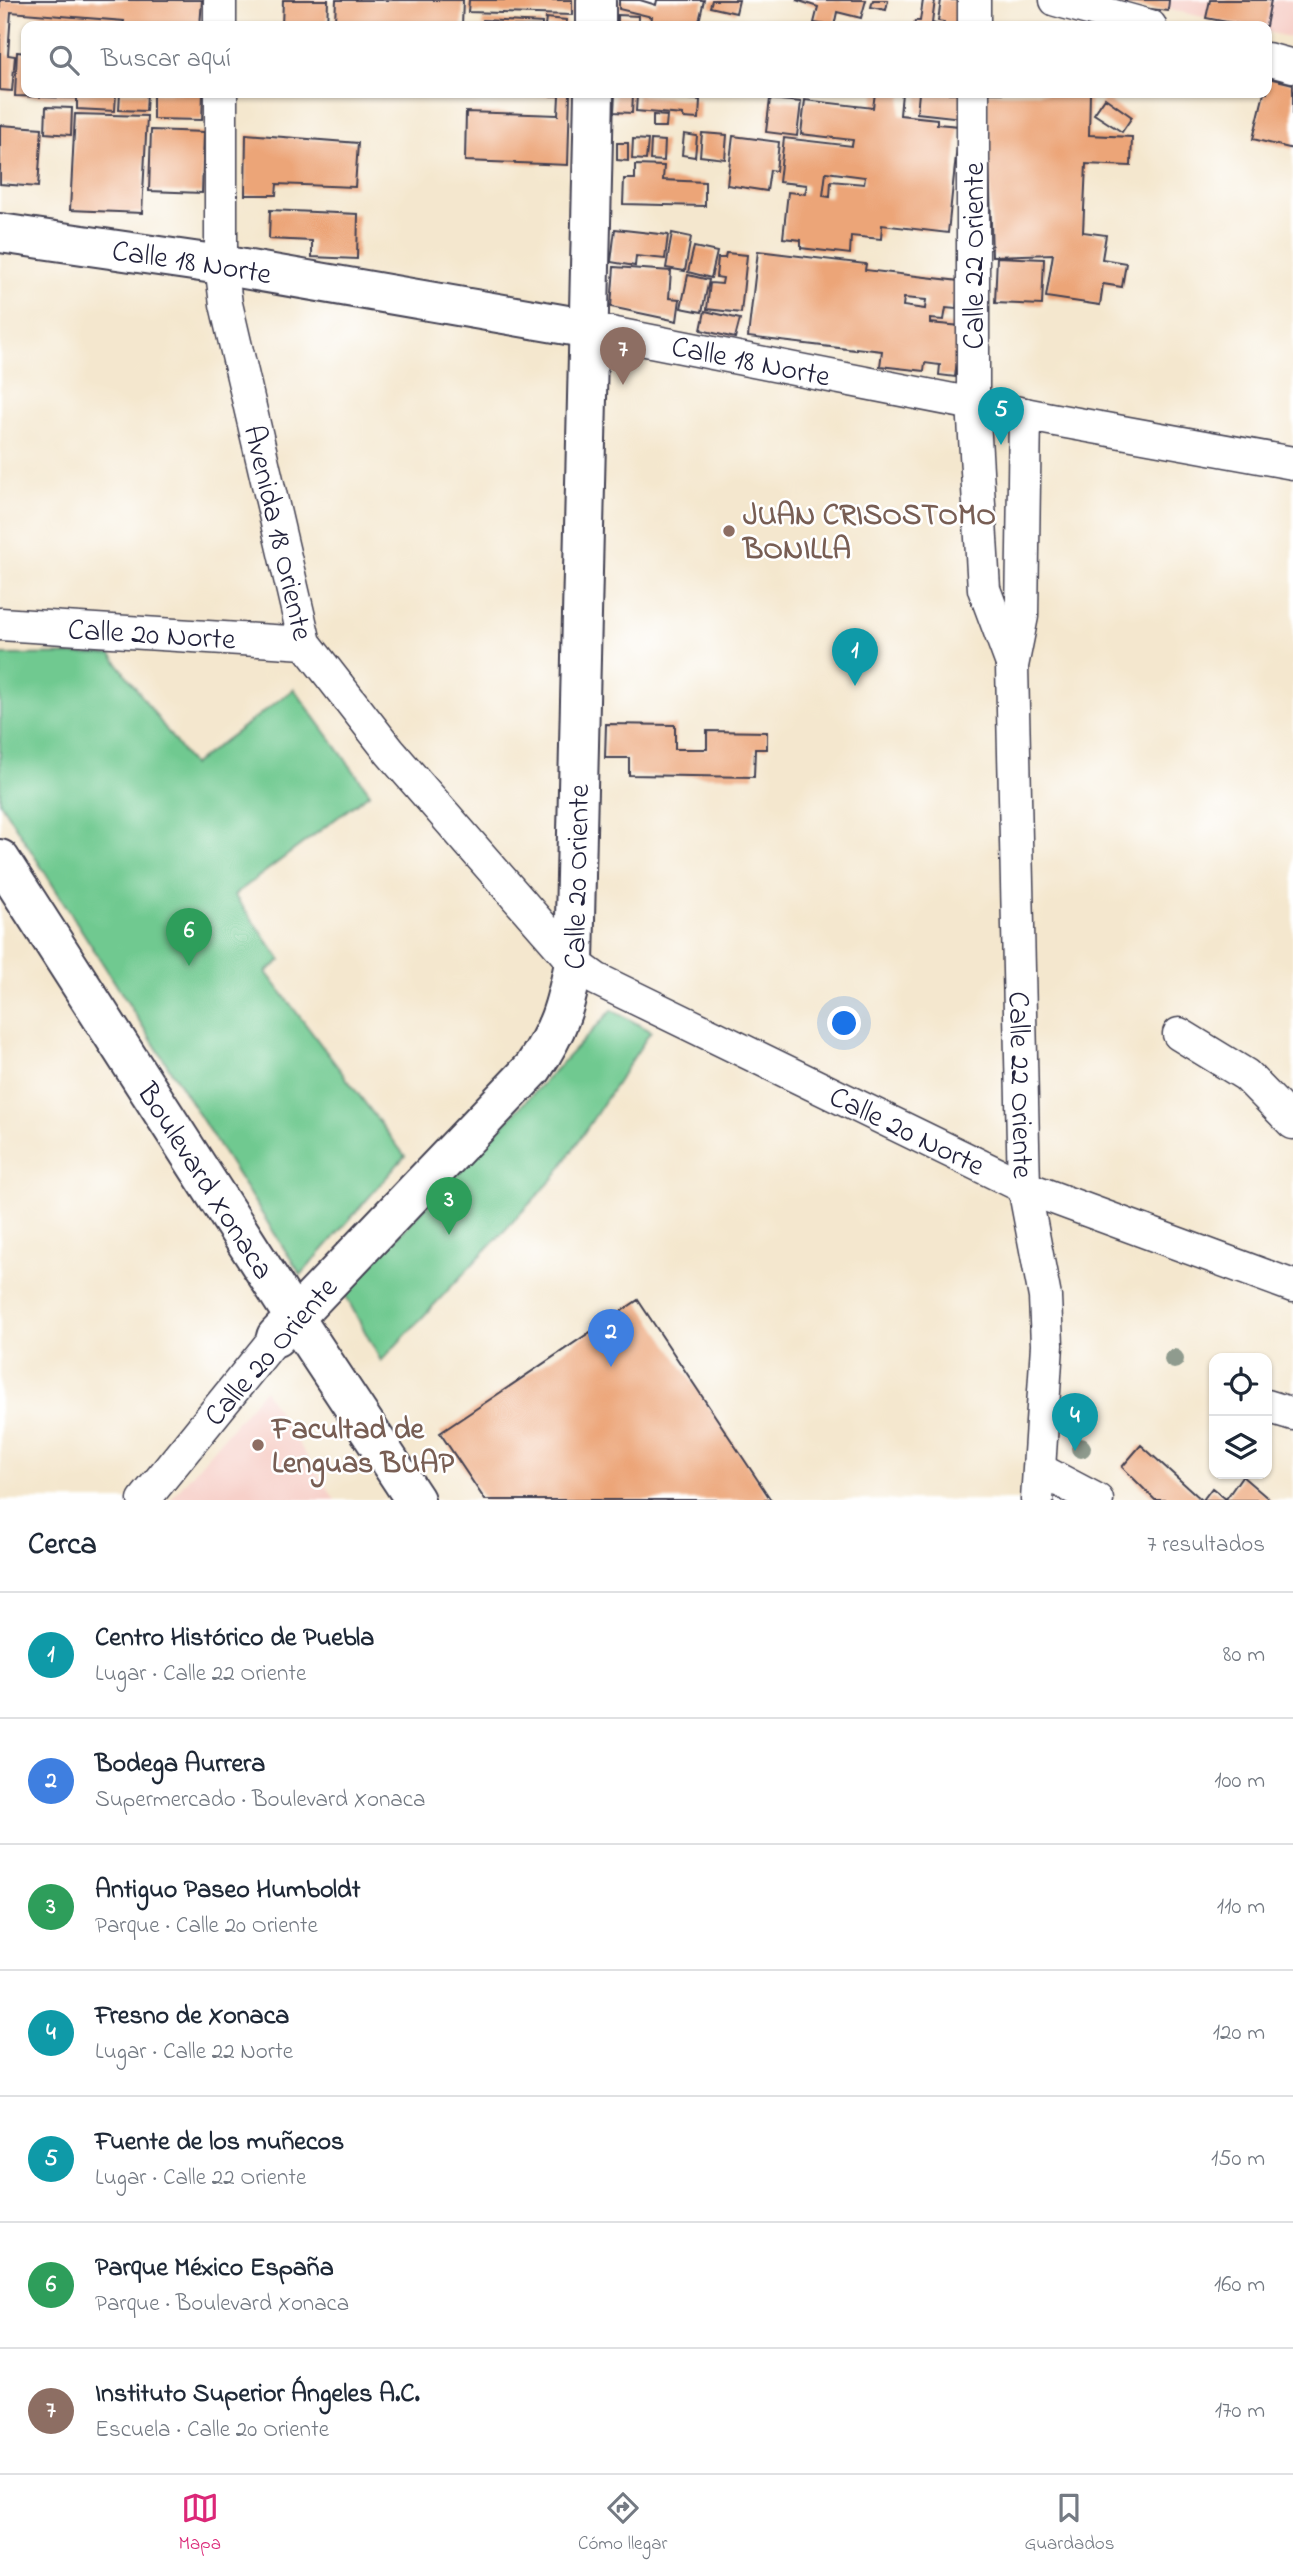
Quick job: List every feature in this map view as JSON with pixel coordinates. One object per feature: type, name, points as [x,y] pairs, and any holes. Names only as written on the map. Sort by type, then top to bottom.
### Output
[{"type":"street","points":[[220,0],[220,21]]},
{"type":"street","points":[[596,0],[596,21]]},
{"type":"street","points":[[974,0],[974,21]]},
{"type":"street","points":[[1056,0],[1132,21]]},
{"type":"street","points":[[1272,60],[1293,66]]},
{"type":"street","name":"Avenida 18 Oriente","points":[[221,98],[221,265],[226,304],[305,643],[390,752],[574,963]]},
{"type":"street","name":"Calle 20 Oriente","points":[[144,1500],[285,1327],[533,1068],[552,1039],[565,1007],[574,963],[594,98]]},
{"type":"street","name":"Calle 22 Oriente","points":[[974,98],[973,403],[984,589],[1012,666]]},
{"type":"street","name":"Calle 18 Norte","points":[[0,233],[221,265],[590,329],[1293,464]]},
{"type":"street","name":"Calle 22 Oriente","points":[[1025,414],[1022,616],[1012,666],[1024,1187],[1045,1297],[1047,1345],[1039,1485]]},
{"type":"street","name":"Calle 20 Norte","points":[[0,624],[305,643]]},
{"type":"street","name":"Boulevard Xonaca","points":[[0,859],[285,1327],[383,1500]]},
{"type":"street","name":"Boulevard Xonaca","points":[[0,909],[285,1327],[415,1500]]},
{"type":"street","name":"Calle 20 Norte","points":[[574,963],[596,979],[1024,1187],[1293,1286]]},
{"type":"street","points":[[1179,1034],[1247,1075],[1293,1123]]},
{"type":"street","points":[[1272,1408],[1293,1414]]},
{"type":"street","points":[[1039,1485],[1097,1500]]},
{"type":"shaded area","points":[[1128,0],[1293,0],[1293,38],[1272,33],[1272,21],[1221,21]]},
{"type":"shaded area","name":"Facultad de Lenguas BUAP","points":[[264,1390],[335,1500],[170,1500]]},
{"type":"green space","points":[[111,654],[192,765],[294,689],[370,793],[234,895],[281,960],[266,972],[405,1156],[301,1275],[0,802],[0,655]]},
{"type":"green space","points":[[612,1010],[651,1031],[554,1178],[381,1361],[344,1293]]},
{"type":"building","points":[[0,0],[202,0],[200,21],[124,21],[11,12],[8,55],[15,56],[12,91],[0,90]]},
{"type":"building","points":[[283,0],[328,0],[327,21],[282,21]]},
{"type":"building","points":[[336,0],[463,0],[462,21],[335,21]]},
{"type":"building","points":[[469,0],[572,0],[572,15],[468,12]]},
{"type":"building","points":[[619,0],[640,0],[656,5],[657,0],[704,0],[699,21],[651,21],[652,17],[619,9]]},
{"type":"building","points":[[712,0],[739,0],[736,13],[710,7]]},
{"type":"building","points":[[796,0],[866,0],[861,18],[837,12],[835,21],[814,21],[818,7]]},
{"type":"building","points":[[873,0],[888,0],[886,10],[871,7]]},
{"type":"building","points":[[923,0],[935,0],[932,21],[920,21]]},
{"type":"building","points":[[941,0],[965,0],[963,21],[938,21]]},
{"type":"building","points":[[1125,0],[1169,0],[1168,11],[1125,6]]},
{"type":"building","points":[[1210,0],[1271,0],[1267,21],[1222,21],[1206,18]]},
{"type":"building","points":[[618,15],[638,16],[638,21],[618,21]]},
{"type":"building","points":[[546,18],[566,20],[566,21],[546,21]]},
{"type":"building","points":[[17,52],[21,52],[21,96],[15,96]]},
{"type":"building","points":[[1272,79],[1293,84],[1293,149],[1253,139],[1263,98],[1272,98]]},
{"type":"building","points":[[77,98],[116,98],[115,111],[77,109]]},
{"type":"building","points":[[120,98],[147,98],[146,111],[119,110]]},
{"type":"building","points":[[153,98],[203,98],[202,120],[153,119]]},
{"type":"building","points":[[559,98],[570,98],[568,165],[465,161],[466,112],[558,115]]},
{"type":"building","points":[[615,98],[633,98],[632,113],[614,112]]},
{"type":"building","points":[[637,98],[700,100],[699,119],[636,111]]},
{"type":"building","points":[[874,98],[902,98],[900,115],[937,119],[937,124],[959,126],[948,233],[882,225],[881,239],[851,236],[850,254],[801,248],[801,240],[783,238],[788,192],[805,194],[807,185],[779,182],[784,138],[852,146],[853,140],[801,134],[805,100],[873,108]],"holes":[[[826,172],[865,177],[864,184],[831,181],[830,197],[823,196]]]},
{"type":"building","points":[[918,98],[964,98],[962,118],[917,113]]},
{"type":"building","points":[[987,98],[1090,98],[1089,135],[1132,137],[1131,166],[1086,164],[1083,232],[1106,235],[1102,259],[1126,263],[1122,287],[1103,284],[1100,305],[1046,297],[1053,254],[992,256]]},
{"type":"building","points":[[1105,98],[1132,117],[1122,132],[1094,114]]},
{"type":"building","points":[[770,99],[801,102],[797,136],[766,132]]},
{"type":"building","points":[[46,107],[72,108],[71,135],[45,133]]},
{"type":"building","points":[[75,114],[147,116],[142,213],[70,210]]},
{"type":"building","points":[[653,115],[667,116],[666,127],[653,127]]},
{"type":"building","points":[[0,125],[42,128],[38,187],[0,184]]},
{"type":"building","points":[[151,130],[204,132],[202,193],[149,191]]},
{"type":"building","points":[[702,133],[727,135],[725,159],[700,156]]},
{"type":"building","points":[[246,134],[358,143],[355,187],[277,184],[276,195],[245,195]]},
{"type":"building","points":[[684,134],[697,136],[695,157],[682,155]]},
{"type":"building","points":[[733,136],[779,142],[776,171],[770,170],[767,191],[727,185]]},
{"type":"building","points":[[633,139],[648,140],[646,160],[632,159]]},
{"type":"building","points":[[651,140],[665,141],[664,161],[650,160]]},
{"type":"building","points":[[617,143],[628,143],[628,161],[617,160]]},
{"type":"building","points":[[635,165],[664,166],[663,180],[705,182],[705,206],[623,204],[624,179],[635,179]]},
{"type":"building","points":[[270,210],[358,214],[357,259],[312,257],[312,241],[269,239]]},
{"type":"building","points":[[615,229],[668,235],[665,259],[636,256],[635,266],[611,262]]},
{"type":"building","points":[[672,233],[691,237],[685,271],[666,268]]},
{"type":"building","points":[[694,247],[717,252],[711,278],[688,272]]},
{"type":"building","points":[[758,251],[866,264],[865,270],[959,281],[956,309],[946,308],[944,320],[930,319],[930,323],[961,326],[955,377],[939,375],[940,365],[925,363],[924,371],[880,366],[882,351],[748,337]],"holes":[[[904,298],[926,300],[925,309],[903,306]]]},
{"type":"building","points":[[726,253],[747,255],[741,313],[707,309],[710,283],[722,284],[723,278],[716,277],[718,258],[725,258]]},
{"type":"building","points":[[997,257],[1044,259],[1042,305],[995,303]]},
{"type":"building","points":[[614,267],[671,271],[669,298],[680,299],[677,321],[611,307]]},
{"type":"building","points":[[688,275],[709,280],[702,312],[681,308]]},
{"type":"building","points":[[705,311],[740,319],[735,338],[701,330]]},
{"type":"building","points":[[606,724],[675,725],[675,749],[707,749],[707,731],[767,732],[767,749],[755,749],[754,777],[629,775],[629,758],[605,758]]},
{"type":"building","points":[[638,1300],[771,1500],[485,1500],[440,1433]]},
{"type":"building","points":[[1141,1445],[1202,1500],[1155,1500],[1122,1467]]},
{"type":"building","points":[[1240,1479],[1246,1479],[1270,1500],[1203,1500],[1212,1488],[1226,1499]]},
{"type":"place","name":"Instituto Superior Ángeles A.C.","points":[[623,385]]},
{"type":"place","name":"Fuente de los muñecos","points":[[1001,445]]},
{"type":"place","name":"JUAN CRISOSTOMO BONILLA","points":[[729,531]]},
{"type":"place","name":"Centro Histórico de Puebla","points":[[855,686]]},
{"type":"place","name":"Parque México España","points":[[189,966]]},
{"type":"place","name":"Antiguo Paseo Humboldt","points":[[449,1235]]},
{"type":"place","name":"Bodega Aurrera","points":[[611,1367]]},
{"type":"place","name":"Facultad de Lenguas BUAP","points":[[258,1445]]},
{"type":"place","name":"Fresno de Xonaca","points":[[1075,1451]]}]
